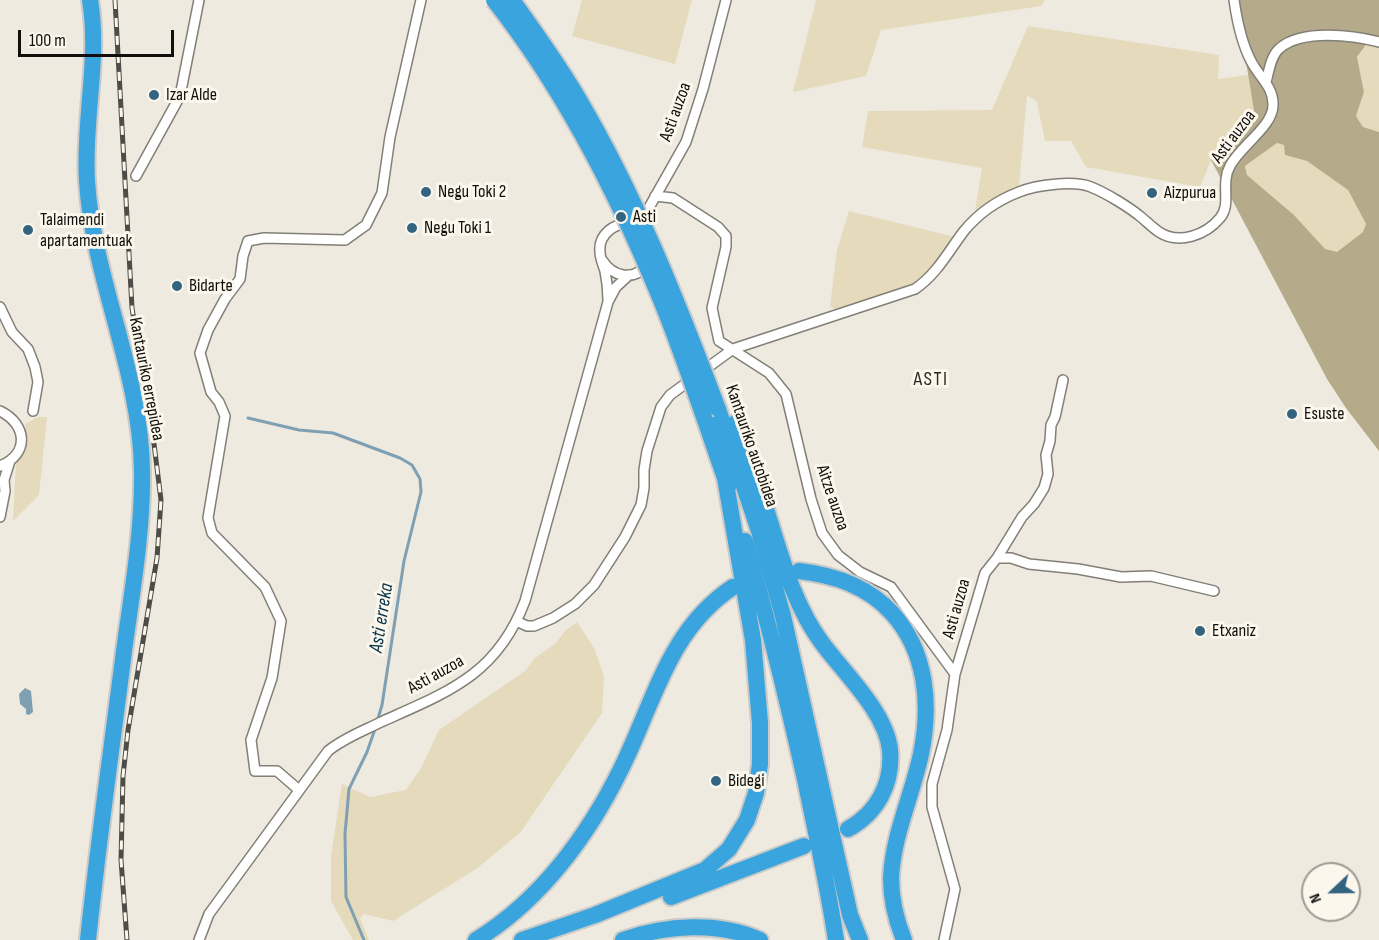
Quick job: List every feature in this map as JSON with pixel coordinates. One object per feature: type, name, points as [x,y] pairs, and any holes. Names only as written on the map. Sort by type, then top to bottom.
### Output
[{"type":"highway","name":"Kantauriko errepidea","points":[[90,0],[93,42],[86,151],[89,203],[92,226],[135,407],[142,470],[137,557],[94,875]]},
{"type":"highway","name":"Kantauriko autobidea","points":[[494,0],[546,74],[586,142],[613,195],[661,300],[705,420],[760,590],[829,892],[836,940]]},
{"type":"highway","points":[[512,0],[558,65],[599,135],[632,201],[687,327],[703,347],[723,407],[798,602],[821,642],[874,711],[888,739],[890,763],[885,790],[871,811],[848,829]]},
{"type":"highway","name":"Kantauriko autobidea","points":[[723,407],[777,594],[795,665],[850,915],[860,940]]},
{"type":"highway","points":[[522,940],[595,915],[705,870],[729,849],[747,820],[756,793],[760,764],[760,723],[753,640],[725,478]]},
{"type":"highway","points":[[799,571],[835,577],[849,582],[874,597],[898,620],[906,632],[922,671],[926,708],[921,753],[896,844],[892,871],[893,899],[904,940]]},
{"type":"highway","points":[[476,940],[530,897],[580,841],[622,768],[677,645],[697,617],[716,598],[733,586]]},
{"type":"highway","points":[[558,940],[804,846]]},
{"type":"highway","points":[[80,940],[94,875]]},
{"type":"highway","points":[[88,940],[94,875]]},
{"type":"highway","points":[[623,940],[651,932],[698,927],[741,932],[760,940]]},
{"type":"street","points":[[136,176],[180,96],[199,0]]},
{"type":"street","points":[[299,790],[278,771],[255,771],[251,740],[272,678],[281,621],[264,587],[212,533],[208,518],[225,416],[219,402],[211,392],[200,353],[208,330],[225,299],[240,279],[243,256],[248,241],[264,238],[345,240],[366,225],[382,193],[390,137],[421,0]]},
{"type":"street","points":[[500,0],[549,67],[596,148],[621,204],[627,224]]},
{"type":"street","name":"Asti auzoa","points":[[638,227],[686,142],[703,89],[726,0]]},
{"type":"street","name":"Asti auzoa","points":[[733,349],[915,290],[936,272],[965,230],[979,215],[998,202],[1038,187],[1080,184],[1092,187],[1140,216],[1160,233],[1178,237],[1193,236],[1204,231],[1221,217],[1226,207],[1224,176],[1232,161],[1269,120],[1273,108],[1272,92],[1251,62],[1246,49],[1237,22],[1234,0]]},
{"type":"street","points":[[1266,82],[1273,57],[1280,48],[1299,38],[1321,35],[1364,38],[1379,42]]},
{"type":"street","name":"Aitze auzoa","points":[[655,196],[673,198],[718,227],[726,236],[726,247],[712,308],[719,341],[769,373],[786,394],[811,499],[822,532],[837,555],[860,572],[891,587],[955,674]]},
{"type":"street","points":[[621,204],[647,208]]},
{"type":"street","points":[[611,228],[627,224],[638,227],[646,233],[652,252],[643,269],[629,275],[615,274],[602,260],[601,243],[611,228],[621,204]]},
{"type":"street","name":"Asti auzoa","points":[[602,260],[608,302]]},
{"type":"street","name":"Asti auzoa","points":[[199,940],[209,914],[328,751],[340,742],[440,695],[469,678],[498,650],[525,601],[608,302],[616,287],[629,275]]},
{"type":"street","points":[[0,307],[12,332],[28,349],[35,368],[38,382],[33,411]]},
{"type":"street","points":[[516,621],[527,626],[534,626],[553,618],[575,604],[594,585],[625,537],[641,505],[647,451],[661,407],[670,395],[733,349]]},
{"type":"street","name":"Asti auzoa","points":[[955,674],[985,573],[998,558],[1022,517],[1044,488],[1048,474],[1046,455],[1051,424],[1055,417],[1063,380]]},
{"type":"street","points":[[0,412],[15,421],[21,434],[20,446],[2,478],[5,491],[0,517]]},
{"type":"street","points":[[0,466],[10,461]]},
{"type":"street","points":[[998,558],[1011,558],[1029,564],[1078,569],[1121,577],[1150,576],[1214,591]]},
{"type":"street","points":[[944,940],[955,889],[932,807],[932,784],[947,730],[950,695],[955,674]]},
{"type":"shaded area","points":[[582,0],[692,0],[675,64],[572,36]]},
{"type":"shaded area","points":[[816,0],[1045,0],[1041,6],[881,30],[866,76],[793,92]]},
{"type":"shaded area","points":[[1236,0],[1379,0],[1379,43],[1368,42],[1357,57],[1364,92],[1356,116],[1363,127],[1379,132],[1379,451],[1327,379],[1211,160],[1254,111]],"holes":[[[1277,143],[1284,145],[1285,155],[1307,161],[1348,190],[1366,224],[1363,232],[1337,252],[1325,249],[1294,215],[1247,175],[1245,166]]]},
{"type":"shaded area","points":[[1028,26],[1219,55],[1218,79],[1248,75],[1254,111],[1211,160],[1200,187],[1086,167],[1071,141],[1045,141],[1037,102],[1027,95],[1019,186],[975,210],[982,168],[862,147],[868,111],[992,110]]},
{"type":"shaded area","points":[[1368,42],[1379,43],[1379,132],[1363,127],[1356,116],[1364,92],[1357,57]]},
{"type":"shaded area","points":[[1277,143],[1284,145],[1286,155],[1307,161],[1348,190],[1366,224],[1363,232],[1337,252],[1325,250],[1294,215],[1247,175],[1245,166]]},
{"type":"shaded area","points":[[849,211],[955,237],[931,270],[910,286],[838,311],[830,306],[837,250]]},
{"type":"shaded area","points":[[38,417],[47,417],[39,495],[13,521],[16,463],[26,445],[25,424]]},
{"type":"shaded area","points":[[577,622],[594,648],[604,676],[602,713],[520,833],[476,869],[393,921],[364,914],[360,918],[369,940],[353,940],[331,901],[331,855],[342,784],[370,797],[406,790],[421,768],[439,730],[525,671],[534,659],[556,643],[565,631]]},
{"type":"water","points":[[25,688],[31,691],[33,712],[29,715],[20,704],[19,694]]},
{"type":"waterway","name":"Asti erreka","points":[[248,418],[299,430],[333,433],[400,458],[412,465],[420,479],[421,492],[404,561],[382,705],[377,722]]},
{"type":"waterway","name":"Asti erreka","points":[[364,940],[346,897],[345,834],[349,789],[367,752],[375,729]]},
{"type":"railway","points":[[115,0],[132,308],[161,500],[157,558],[128,730],[123,776],[121,860],[127,940]]},
{"type":"place","name":"Izar Alde","points":[[154,95]]},
{"type":"place","name":"Negu Toki 2","points":[[426,192]]},
{"type":"place","name":"Aizpurua","points":[[1152,193]]},
{"type":"place","name":"Asti","points":[[621,217]]},
{"type":"place","name":"Negu Toki 1","points":[[412,228]]},
{"type":"place","name":"Talaimendi apartamentuak","points":[[28,230]]},
{"type":"place","name":"Bidarte","points":[[177,286]]},
{"type":"place","name":"Esuste","points":[[1292,414]]},
{"type":"place","name":"Etxaniz","points":[[1200,631]]},
{"type":"place","name":"Bidegi","points":[[716,781]]},
{"type":"district","name":"ASTI","points":[[931,380]]}]
